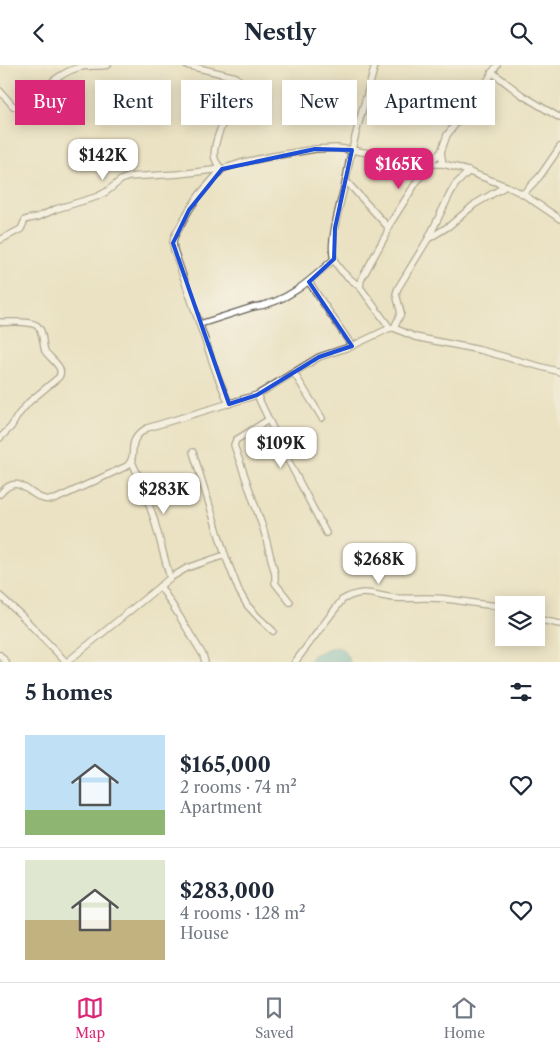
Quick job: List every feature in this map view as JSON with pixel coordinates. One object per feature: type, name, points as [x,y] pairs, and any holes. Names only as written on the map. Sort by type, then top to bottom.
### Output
[{"type":"street","points":[[0,91],[13,106],[17,107],[35,97],[54,80],[76,68],[108,65]]},
{"type":"street","points":[[186,65],[236,77],[241,83],[215,143],[214,153],[222,169]]},
{"type":"street","points":[[375,65],[339,204],[333,247],[334,259],[347,276],[360,287],[392,328],[415,337],[480,350],[560,372]]},
{"type":"street","points":[[360,287],[360,280],[387,233],[388,227],[428,164],[441,152],[447,135],[481,91],[497,65]]},
{"type":"street","points":[[492,72],[522,95],[560,118]]},
{"type":"street","points":[[523,194],[540,176],[560,147]]},
{"type":"street","points":[[0,240],[21,229],[28,219],[96,197],[128,177],[222,169],[273,156],[315,149],[337,148],[428,164],[443,164],[469,171],[523,194],[560,218]]},
{"type":"street","points":[[441,152],[443,164]]},
{"type":"street","points":[[222,169],[189,210],[174,237],[173,243],[217,375],[229,404]]},
{"type":"street","points":[[170,578],[154,519],[132,462],[134,440],[138,433],[147,428],[257,395],[319,357],[352,346],[392,328],[402,313],[396,294],[398,288],[428,239],[455,185],[469,171]]},
{"type":"street","points":[[346,181],[388,227]]},
{"type":"street","points":[[428,239],[449,226],[475,204],[506,186]]},
{"type":"street","points":[[200,324],[272,303],[309,282],[334,259]]},
{"type":"street","points":[[309,282],[352,346]]},
{"type":"street","points":[[0,323],[28,323],[40,329],[46,352],[60,369],[61,373],[59,377],[29,402],[11,427],[0,438]]},
{"type":"street","points":[[294,373],[322,418]]},
{"type":"street","points":[[257,395],[326,533]]},
{"type":"street","points":[[268,420],[236,440],[234,445],[264,531],[275,583],[290,602]]},
{"type":"street","points":[[193,452],[225,555],[239,591],[247,605],[273,631]]},
{"type":"street","points":[[0,494],[8,487],[16,484],[42,499],[56,499],[132,462]]},
{"type":"street","points":[[0,596],[66,662],[170,578],[187,568],[225,555]]},
{"type":"street","points":[[160,587],[203,655],[205,662]]},
{"type":"street","points":[[295,662],[342,600],[357,593],[366,592],[393,598],[444,599],[495,606]]},
{"type":"street","points":[[545,621],[560,624]]},
{"type":"street","points":[[0,655],[6,662]]},
{"type":"street","points":[[198,662],[203,655]]},
{"type":"highlighted area","points":[[315,149],[352,150],[335,228],[334,259],[309,282],[352,346],[319,357],[257,395],[229,404],[173,243],[189,210],[222,169]]},
{"type":"water","points":[[335,646],[343,649],[350,662],[309,662],[313,655]]}]
